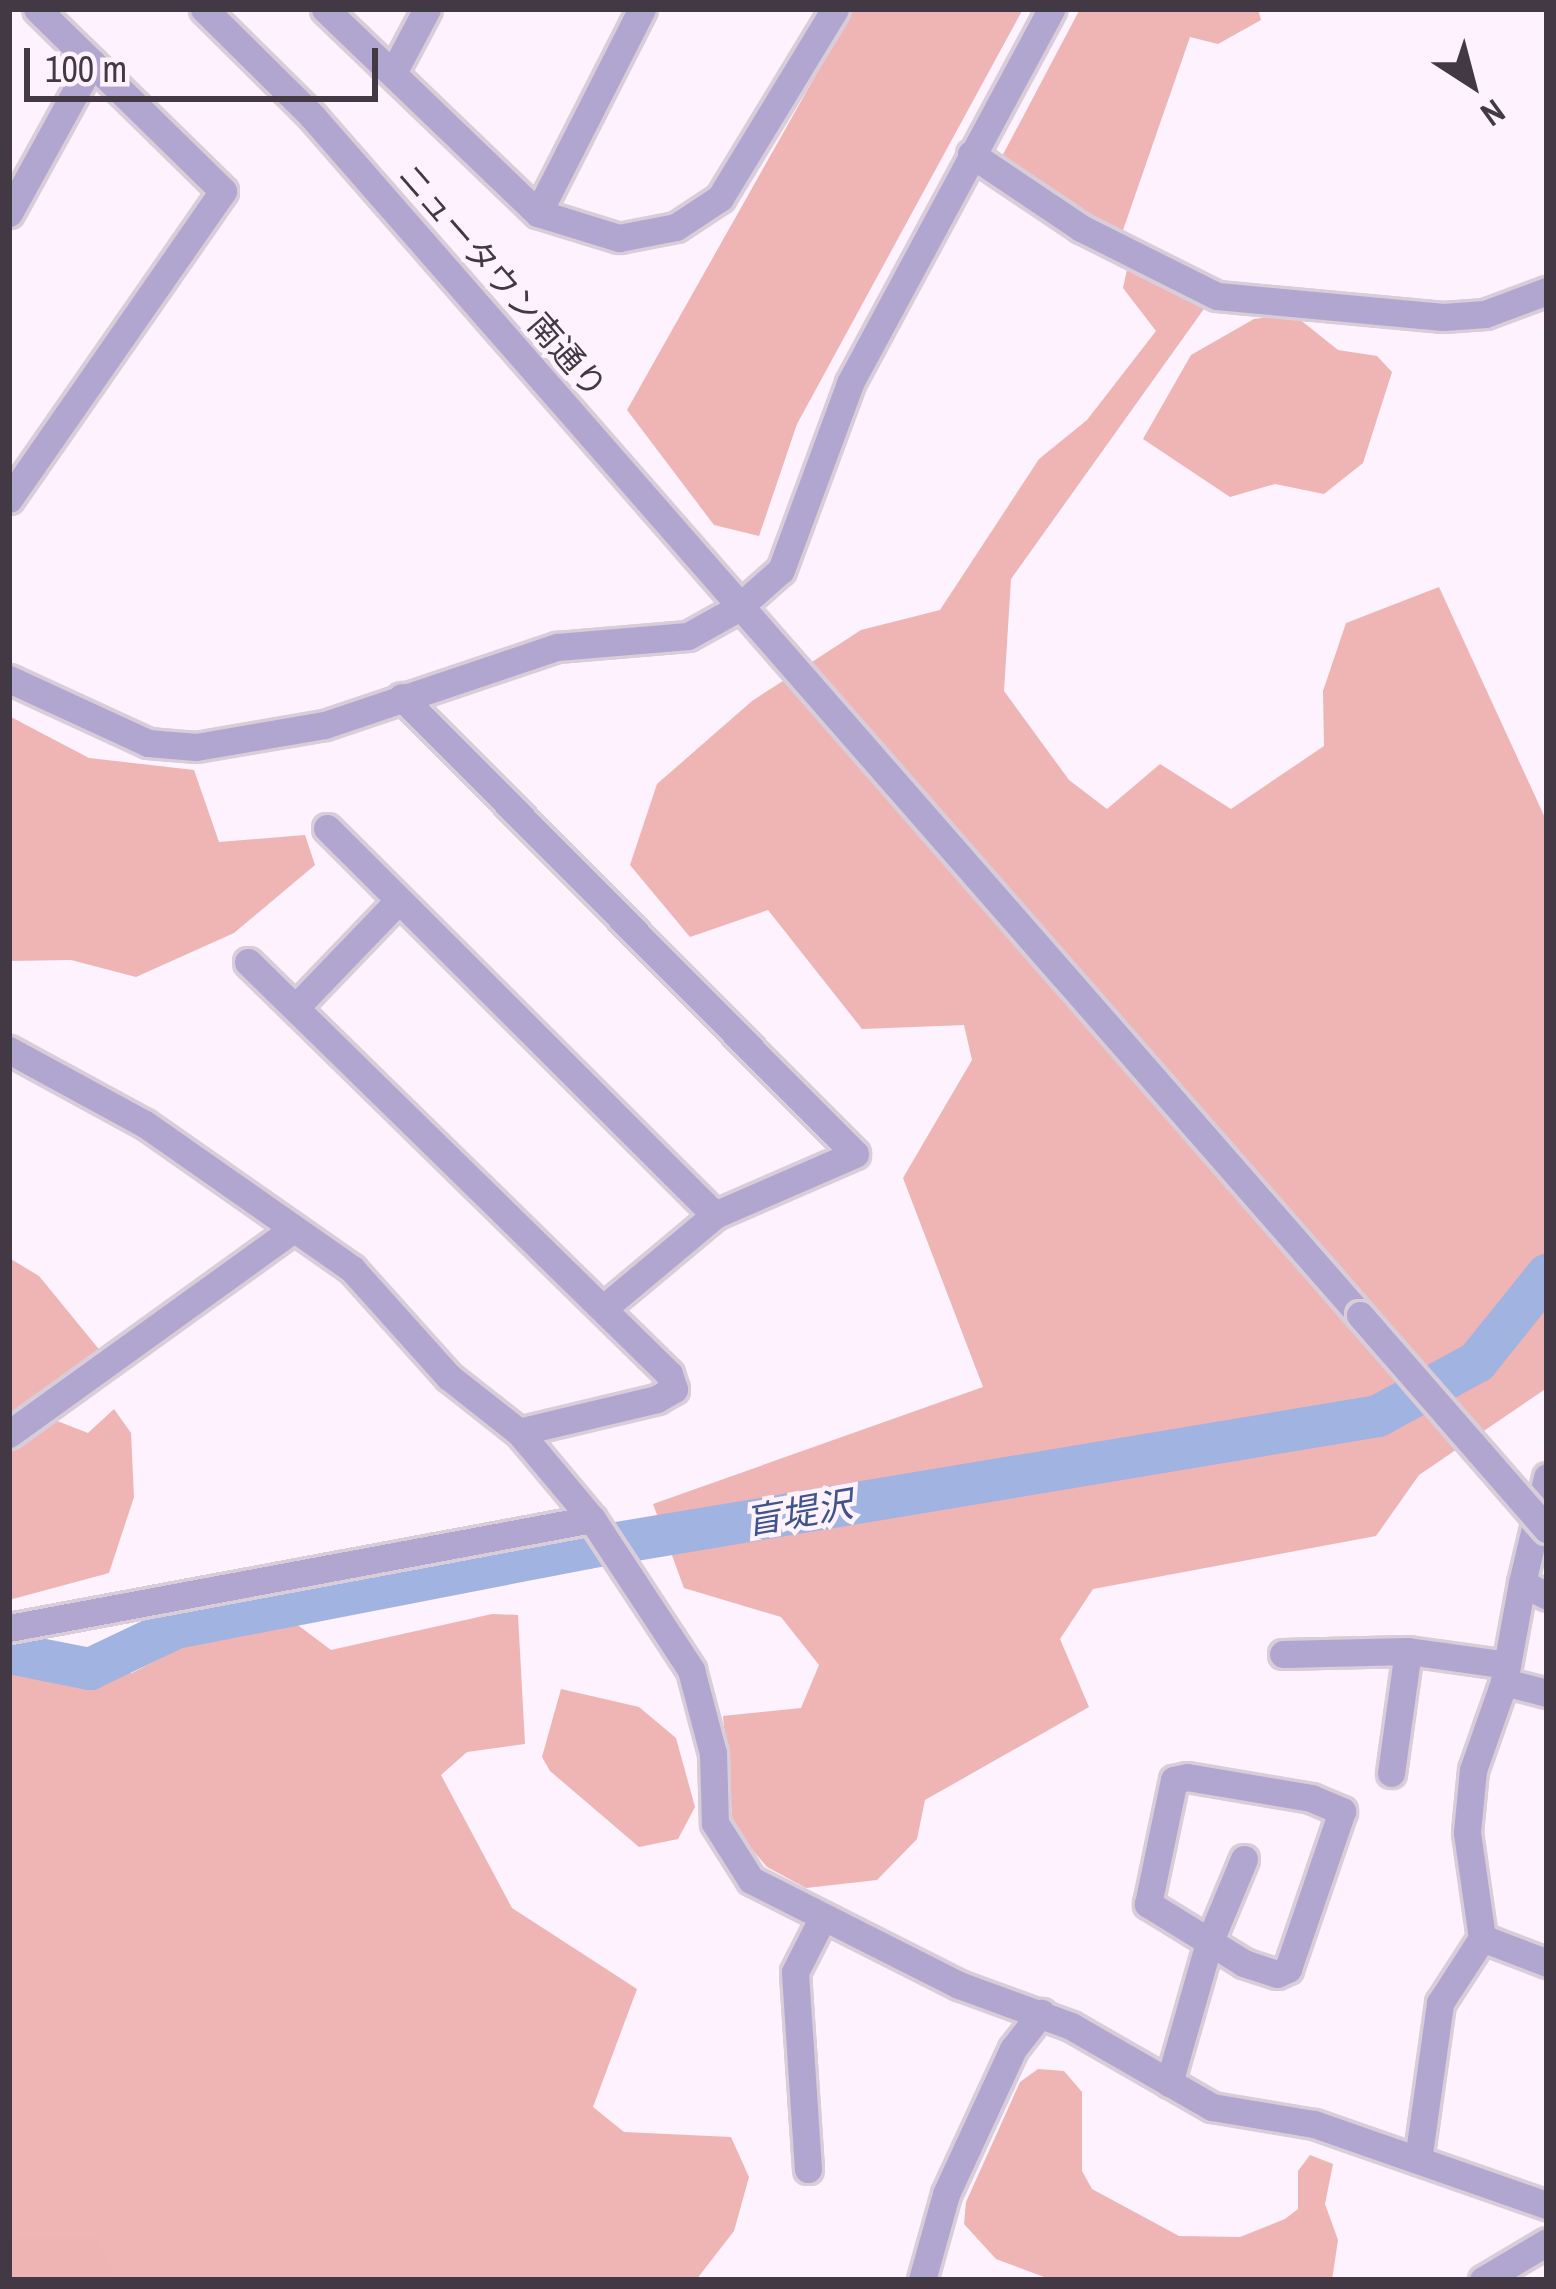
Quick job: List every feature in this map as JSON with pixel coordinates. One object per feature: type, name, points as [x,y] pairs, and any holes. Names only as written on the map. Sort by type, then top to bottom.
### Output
[{"type":"street","points":[[9,499],[223,191],[37,9]]},
{"type":"street","name":"ニュータウン南通り","points":[[204,9],[312,116],[1547,1529]]},
{"type":"street","points":[[325,9],[538,213],[619,238],[698,215],[736,178],[835,9]]},
{"type":"street","points":[[394,71],[427,9]]},
{"type":"street","points":[[538,213],[642,9]]},
{"type":"street","points":[[9,679],[148,742],[196,747],[325,725],[557,647],[688,636],[738,608],[781,570],[850,383],[1051,9]]},
{"type":"street","points":[[9,213],[92,62]]},
{"type":"street","points":[[971,154],[1081,228],[1216,296],[1443,317],[1485,314],[1547,291]]},
{"type":"street","points":[[402,697],[849,1139],[851,1160],[715,1216],[605,1307]]},
{"type":"street","points":[[326,828],[715,1216]]},
{"type":"street","points":[[297,1006],[397,902]]},
{"type":"street","points":[[248,962],[605,1307],[669,1374],[674,1389],[519,1432]]},
{"type":"street","points":[[9,1050],[94,1091],[352,1269],[449,1377],[519,1432],[592,1519],[691,1670],[713,1753],[724,1846],[751,1880],[959,1985],[1041,2013],[1212,2107],[1314,2124],[1547,2205]]},
{"type":"street","points":[[9,1434],[292,1230]]},
{"type":"street","points":[[1418,2160],[1440,2003],[1482,1938],[1467,1832],[1473,1770],[1535,1590],[1547,1477]]},
{"type":"street","points":[[9,1628],[592,1519]]},
{"type":"street","points":[[1391,1773],[1408,1652]]},
{"type":"street","points":[[1282,1654],[1408,1652],[1505,1673],[1547,1693]]},
{"type":"street","points":[[1174,1780],[1311,1798],[1342,1811],[1288,1969],[1277,1974],[1209,1943],[1148,1904],[1144,1892],[1174,1780]]},
{"type":"street","points":[[1169,2083],[1209,1943],[1244,1859]]},
{"type":"street","points":[[808,2169],[795,1972],[822,1919]]},
{"type":"street","points":[[1482,1938],[1547,1963]]},
{"type":"street","points":[[922,2280],[946,2194],[1013,2048],[1041,2013]]},
{"type":"street","points":[[1483,2280],[1547,2242]]},
{"type":"shaded area","points":[[853,9],[1023,9],[797,424],[759,536],[714,525],[627,410]]},
{"type":"shaded area","points":[[1080,9],[1258,9],[1261,20],[1218,44],[1190,37],[1122,233],[999,162]]},
{"type":"shaded area","points":[[1128,265],[1206,306],[1011,579],[1004,691],[1069,780],[1107,809],[1160,764],[1231,809],[1324,746],[1323,691],[1346,623],[1439,587],[1547,822],[1547,1378],[1544,1390],[1419,1475],[1376,1536],[1093,1589],[1060,1639],[1089,1707],[925,1800],[917,1839],[877,1880],[806,1888],[767,1867],[733,1827],[723,1716],[801,1708],[819,1665],[781,1617],[684,1588],[653,1504],[983,1387],[903,1178],[972,1060],[964,1025],[862,1029],[768,910],[690,937],[630,865],[657,784],[752,701],[861,630],[940,610],[1039,459],[1087,420],[1156,331],[1123,288]]},
{"type":"shaded area","points":[[1293,314],[1338,350],[1377,356],[1392,372],[1363,463],[1324,494],[1275,484],[1230,497],[1143,439],[1191,355],[1254,319]]},
{"type":"shaded area","points":[[9,716],[89,758],[194,770],[219,842],[305,835],[315,865],[234,933],[136,977],[71,960],[9,961]]},
{"type":"shaded area","points":[[9,1258],[39,1276],[102,1353],[9,1421]]},
{"type":"shaded area","points":[[114,1409],[131,1433],[134,1497],[109,1573],[9,1600],[9,1454],[52,1419],[88,1433]]},
{"type":"shaded area","points":[[492,1614],[518,1615],[525,1744],[467,1752],[441,1775],[512,1908],[637,1989],[593,2107],[624,2132],[731,2137],[749,2177],[734,2231],[696,2280],[116,2280],[95,2237],[9,2237],[9,1672],[75,1681],[132,1673],[196,1640],[291,1620],[331,1650]]},
{"type":"shaded area","points":[[561,1689],[639,1707],[676,1738],[695,1807],[678,1839],[639,1847],[550,1771],[542,1757]]},
{"type":"shaded area","points":[[1038,2069],[1064,2071],[1082,2092],[1082,2171],[1092,2189],[1179,2236],[1240,2237],[1285,2219],[1298,2209],[1298,2171],[1310,2155],[1333,2164],[1325,2204],[1338,2240],[1332,2280],[1052,2280],[996,2259],[964,2224],[966,2202],[1020,2082]]},
{"type":"shaded area","points":[[9,2151],[244,2280],[9,2280]]},
{"type":"waterway","name":"盲堤沢","points":[[9,1653],[90,1669],[176,1628],[587,1548],[1378,1416],[1477,1362],[1547,1275]]}]
